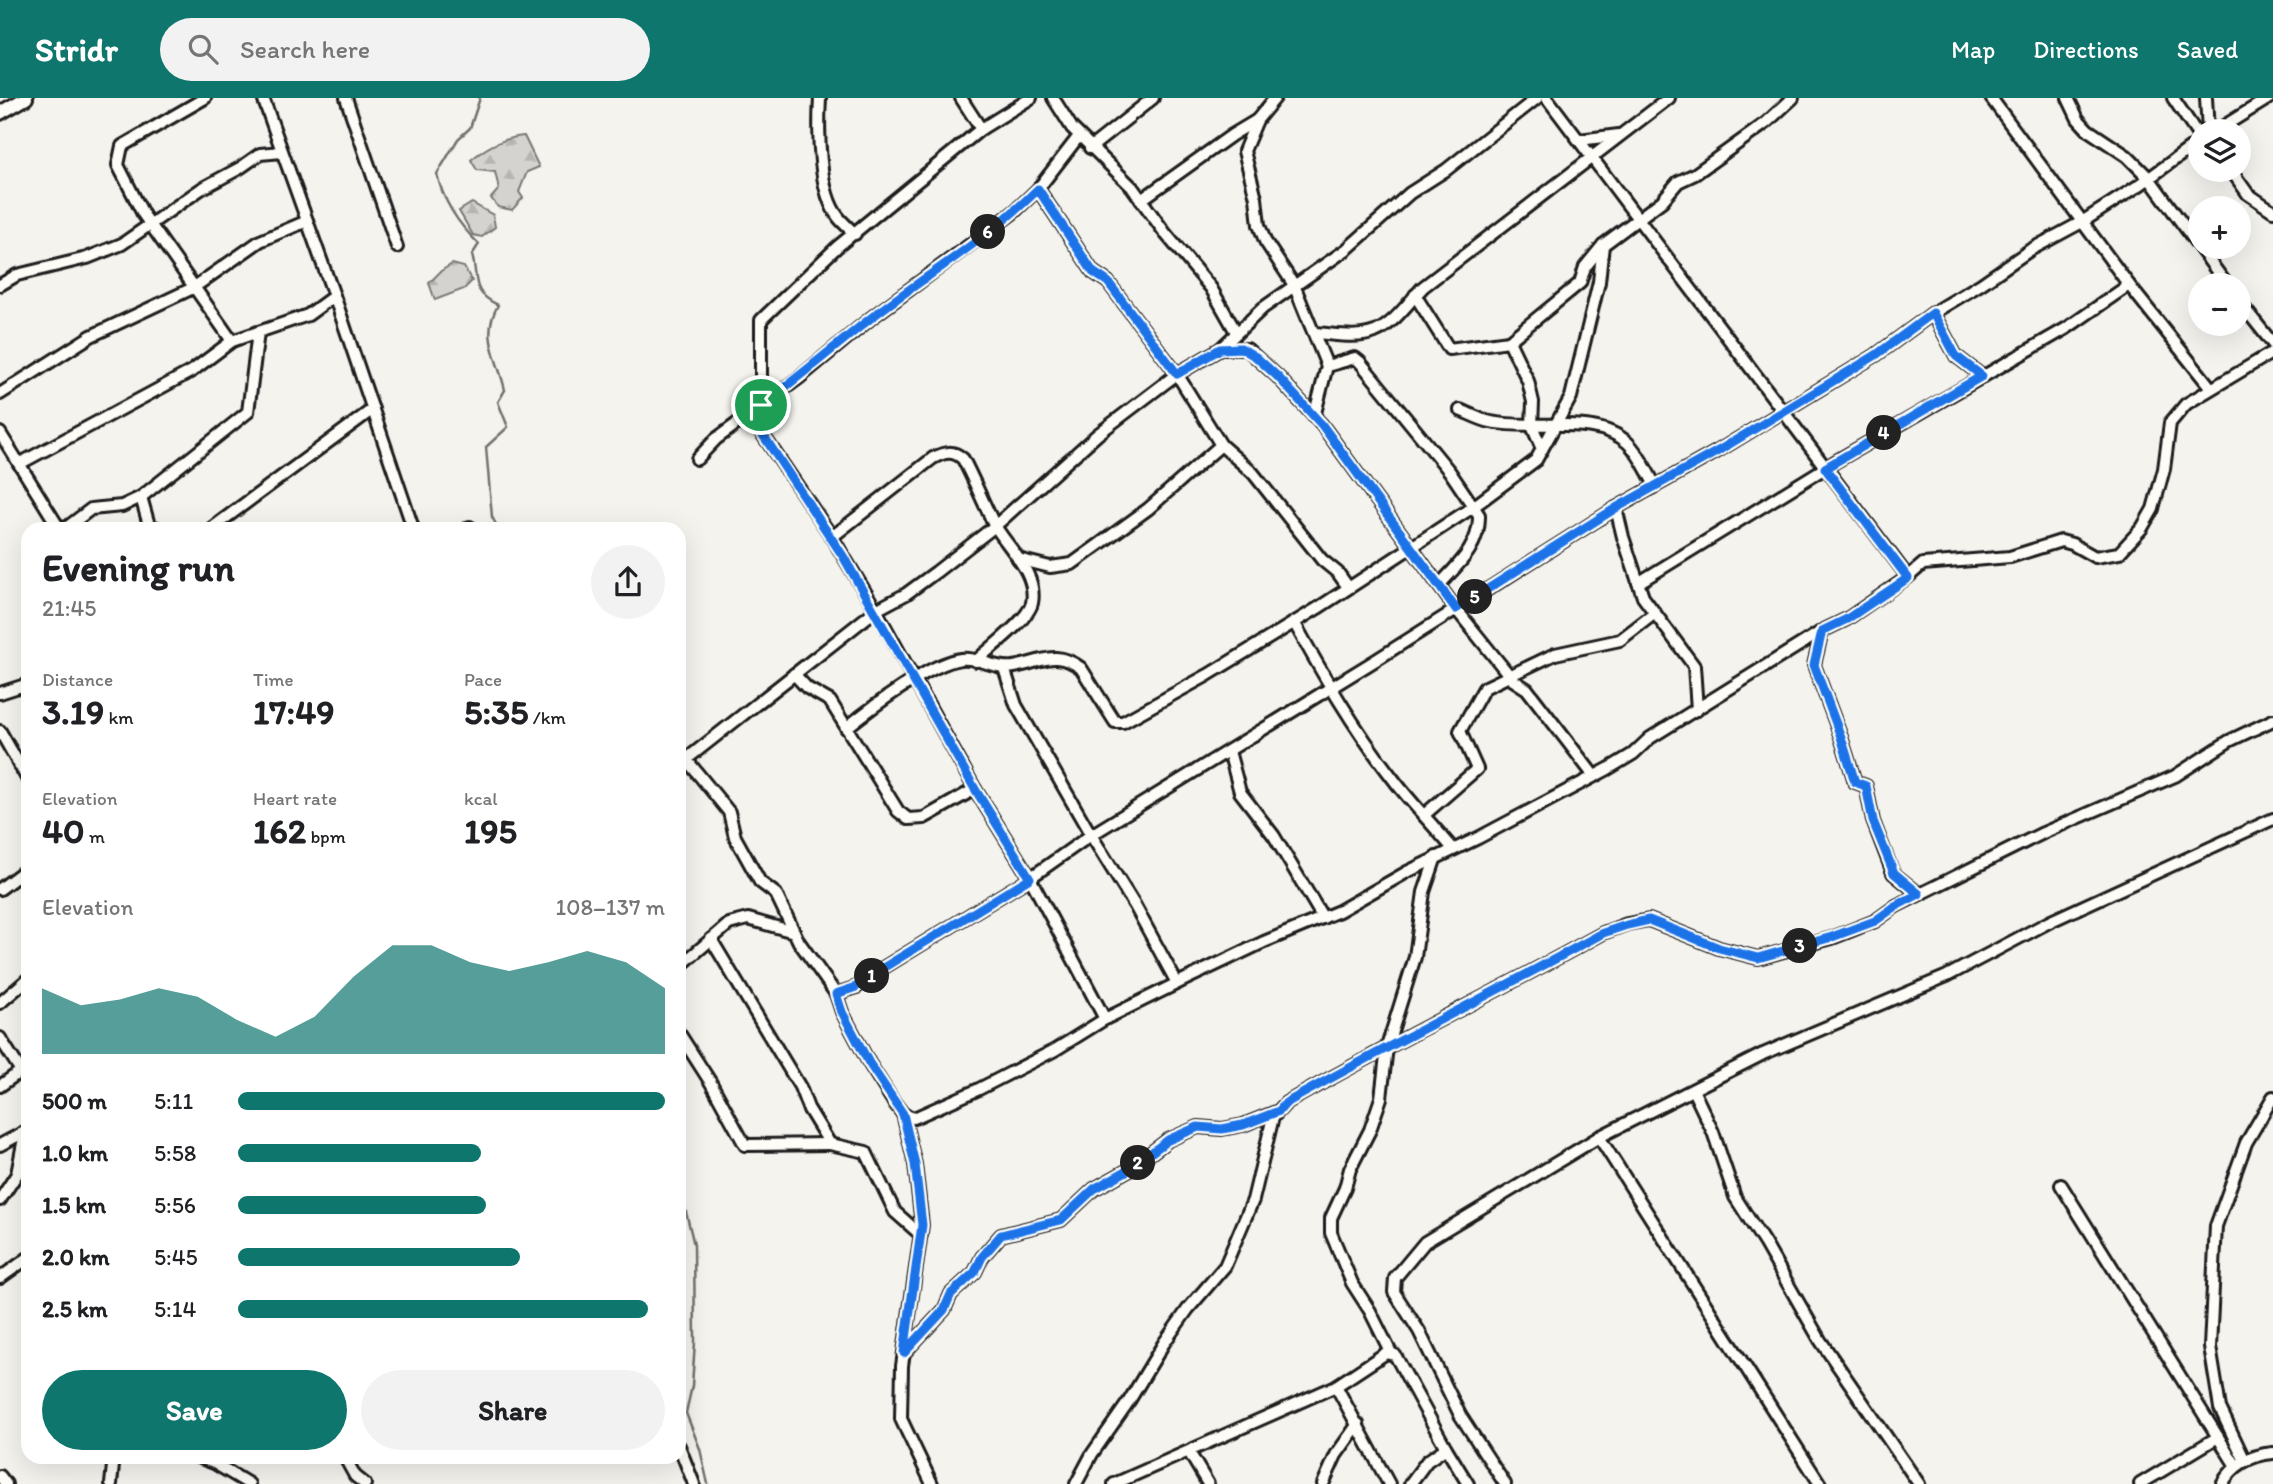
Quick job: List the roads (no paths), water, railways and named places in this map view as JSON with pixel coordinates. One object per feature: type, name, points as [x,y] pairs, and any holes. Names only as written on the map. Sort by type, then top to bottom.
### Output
[{"type":"street","points":[[0,113],[26,98]]},
{"type":"street","points":[[205,98],[122,146],[118,165],[151,225],[232,341]]},
{"type":"street","points":[[263,98],[411,522]]},
{"type":"street","points":[[346,98],[397,247]]},
{"type":"street","points":[[820,98],[819,121],[825,188],[838,217],[855,234]]},
{"type":"street","points":[[961,98],[981,129]]},
{"type":"street","points":[[1031,98],[981,129],[821,261],[761,320],[761,432],[832,537],[876,610],[975,789],[1030,878],[1105,1019]]},
{"type":"street","points":[[1054,98],[1079,136],[1132,187],[1165,233],[1211,288],[1236,332]]},
{"type":"street","points":[[1090,148],[1153,98]]},
{"type":"street","points":[[1275,98],[1257,120],[1244,151],[1256,198],[1259,225],[1265,241],[1294,285],[1326,366],[1314,416]]},
{"type":"street","points":[[686,759],[876,610],[906,594],[995,526],[1098,434],[1177,374],[1220,349],[1236,332],[1294,285],[1337,257],[1410,192],[1446,170],[1537,98]]},
{"type":"street","points":[[1547,98],[1908,578]]},
{"type":"street","points":[[1315,334],[1351,335],[1376,332],[1397,316],[1423,287],[1668,98]]},
{"type":"street","points":[[1415,295],[1449,349],[1509,341],[1580,284],[1585,267],[1603,245],[1662,201],[1678,182],[1766,123],[1793,98]]},
{"type":"street","points":[[1991,98],[2129,285],[2211,388]]},
{"type":"street","points":[[2068,98],[2078,118],[2088,130],[2127,156],[2149,178],[2218,273]]},
{"type":"street","points":[[2174,98],[2188,120]]},
{"type":"street","points":[[2206,98],[2207,119]]},
{"type":"street","points":[[2235,119],[2269,98]]},
{"type":"street","points":[[1141,200],[1257,120]]},
{"type":"street","points":[[1579,140],[1619,135]]},
{"type":"street","points":[[697,459],[716,439],[799,378],[871,318],[1014,212],[1038,189],[1079,136]]},
{"type":"street","points":[[836,994],[856,987],[1030,878],[1091,835],[1230,751],[1616,508],[1718,451],[1876,355],[1933,313],[2030,250],[2082,222],[2149,178],[2188,148]]},
{"type":"street","points":[[0,285],[17,275],[87,258],[122,244],[201,189],[260,154],[282,152]]},
{"type":"street","points":[[2240,182],[2248,194],[2273,211]]},
{"type":"street","points":[[1038,189],[1093,272],[1108,282],[1177,374],[1221,445],[1253,473],[1322,560],[1338,573],[1348,587]]},
{"type":"street","points":[[0,394],[91,336],[194,288],[260,242],[307,221]]},
{"type":"street","points":[[846,728],[914,681],[948,662],[964,659],[1004,668],[1047,657],[1062,658],[1081,668],[1115,722],[1123,722],[1294,622],[1473,507],[1536,460],[1571,397],[1599,282],[1603,245]]},
{"type":"street","points":[[1638,583],[1825,468],[2067,328],[2129,285]]},
{"type":"street","points":[[19,464],[192,371],[232,341],[308,314],[334,296]]},
{"type":"street","points":[[1933,313],[1956,356],[1982,376]]},
{"type":"street","points":[[2251,316],[2273,344]]},
{"type":"street","points":[[74,522],[91,509],[121,506],[141,496],[248,412],[258,332]]},
{"type":"street","points":[[1509,341],[1528,381],[1533,402],[1532,426],[1542,449]]},
{"type":"street","points":[[1220,349],[1247,349],[1278,377],[1314,416],[1456,609],[1509,675],[1527,689],[1594,776]]},
{"type":"street","points":[[903,1114],[914,1118],[977,1090],[1055,1050],[1105,1019],[1264,942],[1323,918],[1594,776],[1633,754],[1650,738],[1822,631],[1847,619],[1908,578],[1923,564],[2010,557],[2062,541],[2095,557],[2119,553],[2142,528],[2153,509],[2164,469],[2170,423],[2186,404],[2273,352]]},
{"type":"street","points":[[1326,366],[1354,358],[1360,362],[1450,472],[1479,515],[1475,541],[1469,554],[1439,585]]},
{"type":"street","points":[[220,522],[373,409]]},
{"type":"street","points":[[1460,410],[1489,422],[1590,427],[1616,433],[1631,445],[1655,485]]},
{"type":"street","points":[[0,433],[55,522]]},
{"type":"street","points":[[1018,559],[1050,567],[1072,564],[1148,509],[1221,445]]},
{"type":"street","points":[[832,537],[933,458],[945,452],[956,453],[963,459],[995,526],[1025,569],[1032,603],[1026,614],[976,661]]},
{"type":"street","points":[[141,496],[148,522]]},
{"type":"street","points":[[1616,508],[1643,597],[1694,666],[1697,710]]},
{"type":"street","points":[[1424,815],[1476,769],[1460,731],[1484,688],[1555,654],[1620,640],[1656,613]]},
{"type":"street","points":[[1294,622],[1331,688],[1395,781],[1453,849]]},
{"type":"street","points":[[1822,631],[1814,665],[1855,782],[1866,786],[1873,821],[1894,873],[1919,894]]},
{"type":"street","points":[[1004,668],[1016,705],[1135,906],[1177,983]]},
{"type":"street","points":[[794,674],[807,688],[830,701],[898,811],[908,819],[924,818],[975,789]]},
{"type":"street","points":[[0,693],[21,686]]},
{"type":"street","points":[[1076,1484],[1092,1454],[1129,1401],[1164,1343],[1188,1309],[1226,1266],[1253,1200],[1273,1117],[1286,1103],[1387,1046],[1451,1016],[1603,933],[1649,920],[1719,948],[1758,958],[1832,937],[1875,921],[1896,906],[2043,833],[2175,776],[2229,741],[2273,720]]},
{"type":"street","points":[[0,731],[21,768]]},
{"type":"street","points":[[1230,751],[1240,792],[1274,836],[1323,918]]},
{"type":"street","points":[[686,766],[729,811],[735,837],[760,882],[776,894],[794,932],[836,994],[842,1012],[869,1063],[903,1114],[915,1164],[922,1225],[904,1353],[901,1419],[932,1484]]},
{"type":"street","points":[[1505,1484],[1460,1415],[1419,1331],[1394,1292],[1395,1278],[1425,1242],[1599,1137],[1763,1054],[1947,976],[2051,920],[2273,819]]},
{"type":"street","points":[[1436,857],[1424,892],[1415,957],[1387,1046],[1381,1098],[1370,1130],[1350,1169],[1345,1188],[1331,1218],[1331,1233],[1352,1283],[1468,1484]]},
{"type":"street","points":[[0,889],[21,873]]},
{"type":"street","points":[[686,961],[729,924],[748,919],[794,932]]},
{"type":"street","points":[[711,939],[800,1087],[808,1108],[830,1144]]},
{"type":"street","points":[[0,1003],[21,985]]},
{"type":"street","points":[[0,1038],[21,1063]]},
{"type":"street","points":[[686,1044],[745,1145],[830,1144],[866,1152],[895,1212],[921,1235]]},
{"type":"street","points":[[0,1086],[21,1071]]},
{"type":"street","points":[[1693,1090],[1713,1132],[1735,1197],[1820,1340],[1919,1484]]},
{"type":"street","points":[[2241,1463],[2220,1408],[2210,1347],[2216,1226],[2246,1143],[2273,1097]]},
{"type":"street","points":[[904,1353],[944,1310],[951,1294],[975,1272],[982,1257],[1001,1235],[1061,1220],[1094,1189],[1128,1170],[1168,1140],[1188,1131],[1198,1127],[1222,1129],[1243,1125],[1279,1111]]},
{"type":"street","points":[[0,1144],[21,1134]]},
{"type":"street","points":[[1599,1137],[1820,1484]]},
{"type":"street","points":[[0,1200],[17,1174],[21,1157]]},
{"type":"street","points":[[2062,1185],[2218,1437],[2241,1463]]},
{"type":"street","points":[[0,1279],[21,1263]]},
{"type":"street","points":[[1114,1484],[1336,1386],[1386,1353],[1391,1353]]},
{"type":"street","points":[[1336,1386],[1389,1484]]},
{"type":"street","points":[[1324,1484],[1336,1455],[1358,1424]]},
{"type":"street","points":[[2141,1484],[2218,1437]]},
{"type":"street","points":[[1410,1484],[1427,1461],[1446,1448]]},
{"type":"street","points":[[1189,1452],[1208,1484]]},
{"type":"street","points":[[2222,1484],[2241,1463],[2273,1453]]},
{"type":"street","points":[[111,1484],[113,1464]]},
{"type":"street","points":[[216,1464],[249,1484]]},
{"type":"street","points":[[348,1464],[355,1476],[365,1484]]},
{"type":"street","points":[[686,1464],[694,1484]]},
{"type":"street","points":[[0,1476],[6,1484]]},
{"type":"waterway","points":[[480,98],[470,128],[458,139],[437,174],[443,194],[453,212],[479,244],[472,255],[479,290],[498,305],[490,338],[505,390],[498,402],[508,427],[486,447],[492,517],[495,522]]},
{"type":"waterway","points":[[686,1212],[694,1245],[695,1342],[692,1386],[686,1413]]},
{"type":"waterway","points":[[686,1413],[700,1449],[708,1484]]}]
